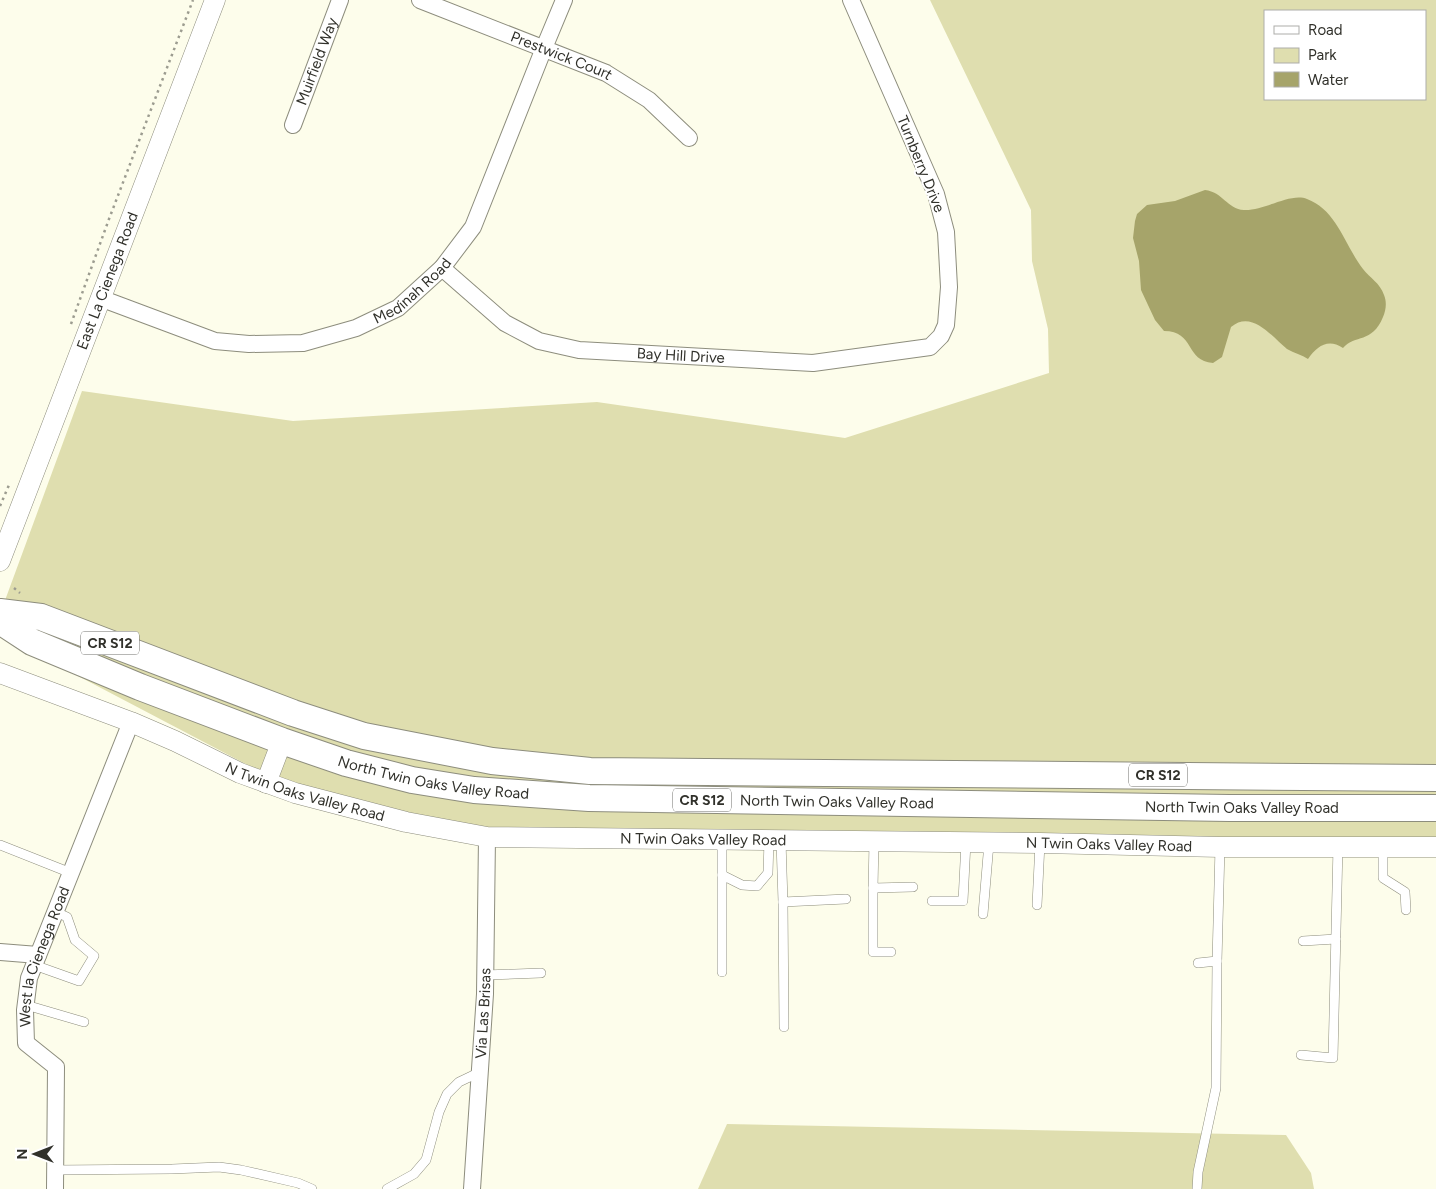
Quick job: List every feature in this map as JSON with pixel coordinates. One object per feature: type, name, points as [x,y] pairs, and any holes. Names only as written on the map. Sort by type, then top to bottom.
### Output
[{"type":"main road","name":"North Twin Oaks Valley Road","points":[[0,612],[41,617],[293,713],[364,736],[492,761],[590,771],[1436,778]]},
{"type":"main road","name":"North Twin Oaks Valley Road","points":[[0,622],[32,642],[140,687],[282,741],[346,763],[412,780],[474,790],[589,798],[1229,808],[1436,808]]},
{"type":"main road","points":[[218,684],[224,696],[232,705],[266,717],[274,726],[282,741],[294,733],[304,732],[356,747],[405,744]]},
{"type":"street","name":"East La Cienega Road","points":[[0,561],[216,0]]},
{"type":"street","name":"Muirfield Way","points":[[293,125],[340,0]]},
{"type":"street","name":"Prestwick Court","points":[[420,0],[606,73],[649,100],[689,138]]},
{"type":"street","name":"Medinah Road","points":[[100,298],[215,341],[249,344],[303,343],[356,328],[398,308],[442,268],[473,227],[564,0]]},
{"type":"street","name":"Turnberry Drive","points":[[851,0],[936,194],[946,232],[949,287],[946,325],[941,336]]},
{"type":"street","name":"Bay Hill Drive","points":[[442,268],[505,324],[539,341],[579,350],[813,363],[930,347],[941,336]]},
{"type":"street","name":"N Twin Oaks Valley Road","points":[[0,673],[131,722],[240,773],[266,783],[296,793],[406,822],[488,837],[1040,843],[1220,847],[1436,847]]},
{"type":"street","name":"West la Cienega Road","points":[[55,1189],[56,1067],[26,1043],[26,1004],[29,978],[131,722]]},
{"type":"street","points":[[266,783],[282,741]]},
{"type":"street","name":"Via Las Brisas","points":[[472,1189],[486,975],[488,837]]},
{"type":"street","points":[[0,952],[36,960]]},
{"type":"lane","points":[[722,840],[722,972]]},
{"type":"lane","points":[[722,875],[742,886],[757,886],[768,872],[775,840]]},
{"type":"lane","points":[[775,840],[783,902],[784,1026]]},
{"type":"lane","points":[[874,842],[873,952],[890,952]]},
{"type":"lane","points":[[932,901],[963,901],[966,842]]},
{"type":"lane","points":[[983,914],[989,843]]},
{"type":"lane","points":[[1037,905],[1040,843]]},
{"type":"lane","points":[[0,845],[71,873]]},
{"type":"lane","points":[[1301,1055],[1333,1058],[1338,846]]},
{"type":"lane","points":[[1197,1189],[1198,1172],[1216,1088],[1220,847]]},
{"type":"lane","points":[[1382,847],[1382,878],[1405,892],[1406,910]]},
{"type":"lane","points":[[873,888],[913,887]]},
{"type":"lane","points":[[783,902],[846,899]]},
{"type":"lane","points":[[36,960],[80,981],[94,956],[75,940],[67,917],[56,912]]},
{"type":"lane","points":[[1304,941],[1336,939]]},
{"type":"lane","points":[[1198,963],[1217,961]]},
{"type":"lane","points":[[486,975],[541,972]]},
{"type":"lane","points":[[26,1004],[84,1022]]},
{"type":"lane","points":[[387,1189],[414,1174],[426,1160],[439,1112],[447,1094],[459,1082],[480,1072]]},
{"type":"lane","points":[[55,1170],[219,1167],[241,1170],[312,1189]]},
{"type":"path","points":[[69,329],[193,0]]},
{"type":"path","points":[[0,506],[11,481]]},
{"type":"path","points":[[14,588],[25,597]]},
{"type":"green space","points":[[930,0],[1436,0],[1436,853],[506,847],[282,783],[0,635],[0,614],[82,391],[293,421],[597,402],[845,438],[1049,373],[1048,329],[1032,261],[1031,210]]},
{"type":"green space","points":[[727,1124],[1286,1135],[1311,1173],[1314,1189],[698,1189]]},
{"type":"water","points":[[1205,190],[1211,191],[1238,209],[1252,210],[1293,198],[1301,198],[1317,204],[1326,211],[1340,230],[1363,269],[1382,291],[1386,306],[1379,326],[1369,335],[1353,341],[1343,348],[1332,344],[1323,345],[1315,350],[1308,359],[1287,349],[1268,332],[1254,323],[1239,322],[1231,327],[1222,357],[1213,363],[1198,357],[1181,336],[1174,332],[1164,331],[1155,320],[1141,290],[1139,261],[1133,238],[1137,214],[1147,205],[1175,201]]}]
